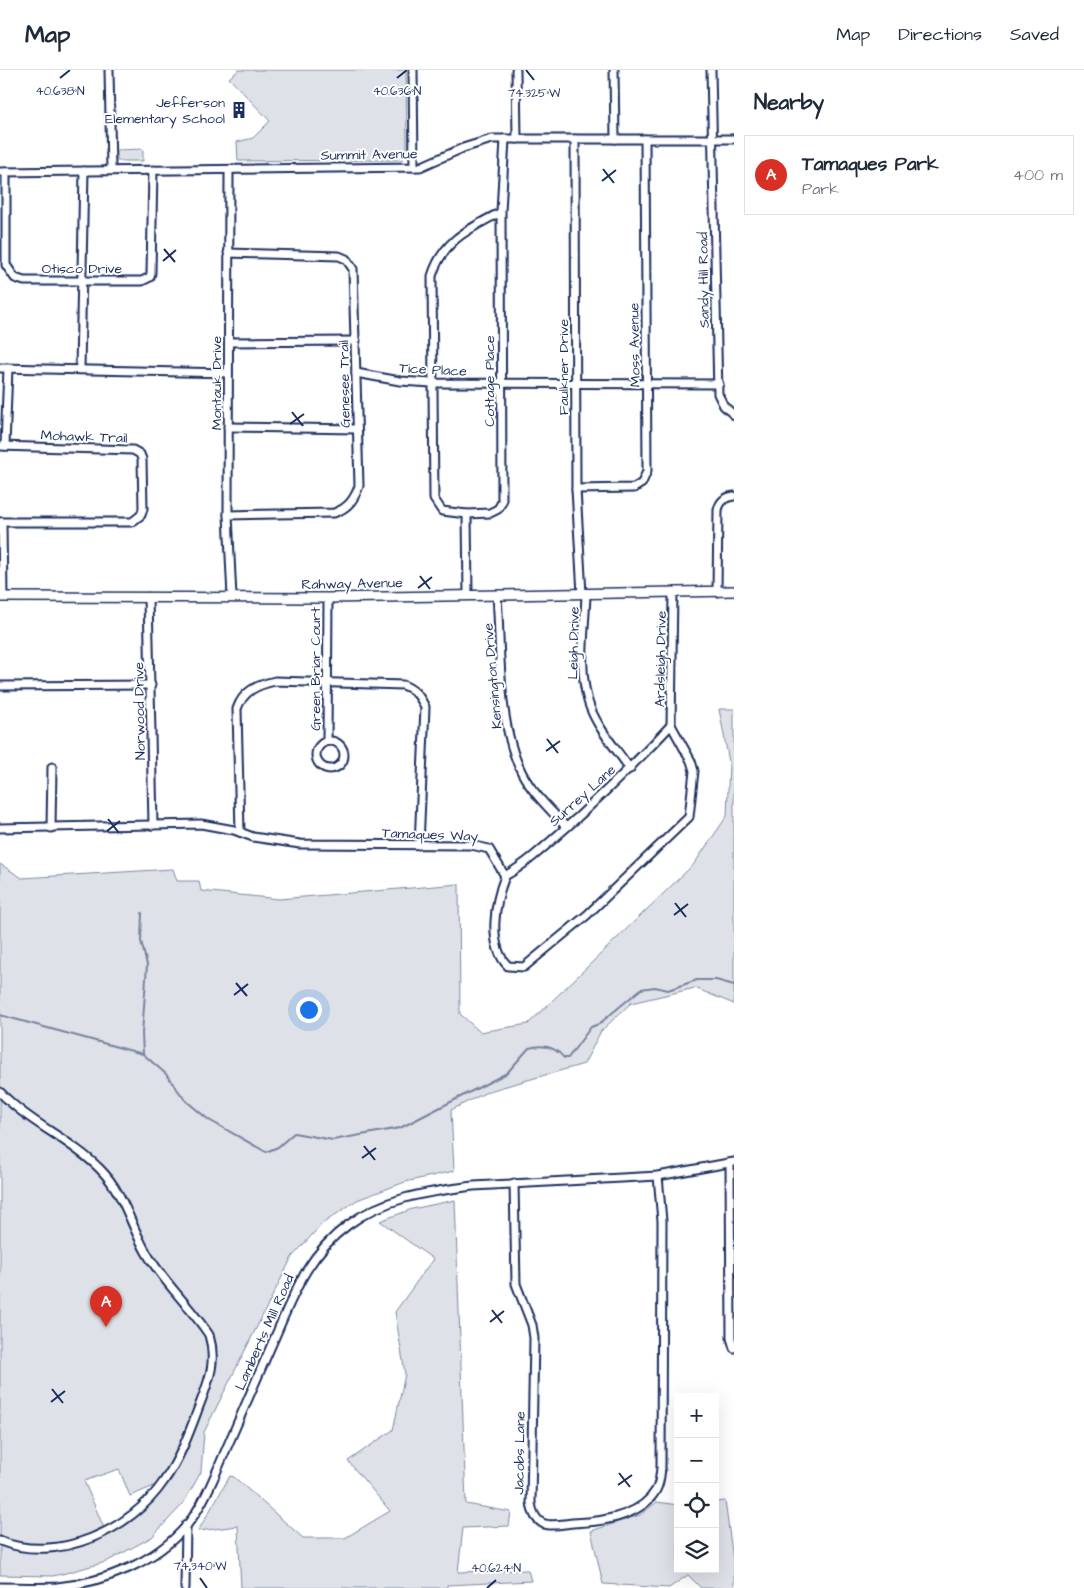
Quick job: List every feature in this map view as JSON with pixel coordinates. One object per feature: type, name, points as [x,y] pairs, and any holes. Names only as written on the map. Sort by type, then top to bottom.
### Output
[{"type":"street","points":[[109,70],[111,170]]},
{"type":"street","points":[[413,70],[414,167]]},
{"type":"street","points":[[516,70],[517,139]]},
{"type":"street","points":[[614,70],[614,139]]},
{"type":"street","name":"Sandy Hill Road","points":[[711,70],[720,400],[734,415]]},
{"type":"street","name":"Summit Avenue","points":[[3,172],[414,167],[428,165],[478,142],[517,139],[734,139]]},
{"type":"street","name":"Faulkner Drive","points":[[575,139],[576,489],[584,594]]},
{"type":"street","name":"Moss Avenue","points":[[576,489],[627,490],[642,483],[648,465],[645,139]]},
{"type":"street","name":"Cottage Place","points":[[501,212],[468,230],[451,242],[436,263],[432,276],[432,383],[436,504],[447,513],[490,513],[498,509],[502,502],[501,212],[505,140]]},
{"type":"street","name":"Otisco Drive","points":[[3,172],[6,265],[9,272],[15,278],[24,281],[142,281],[150,277],[153,170]]},
{"type":"street","name":"Montauk Drive","points":[[229,170],[228,515],[232,597]]},
{"type":"street","points":[[80,369],[84,171]]},
{"type":"street","name":"Genesee Trail","points":[[228,253],[327,255],[346,259],[353,269],[359,486],[351,502],[344,510],[334,514],[228,515]]},
{"type":"street","points":[[228,342],[356,340]]},
{"type":"street","points":[[0,368],[228,373]]},
{"type":"street","points":[[2,446],[8,368]]},
{"type":"street","name":"Tice Place","points":[[356,373],[400,381],[432,383],[719,384]]},
{"type":"street","points":[[228,427],[358,428]]},
{"type":"street","name":"Mohawk Trail","points":[[1,522],[132,522],[141,515],[143,509],[142,459],[140,454],[133,450],[2,446]]},
{"type":"street","points":[[717,592],[718,510],[722,501],[734,496]]},
{"type":"street","points":[[467,514],[468,595]]},
{"type":"street","points":[[1,522],[2,597]]},
{"type":"street","name":"Rahway Avenue","points":[[2,597],[328,598],[734,591]]},
{"type":"street","name":"Ardsleigh Drive","points":[[671,726],[673,593]]},
{"type":"street","name":"Leigh Drive","points":[[584,594],[583,675],[588,702],[603,730],[630,769]]},
{"type":"street","name":"Kensington Drive","points":[[497,595],[504,702],[511,744],[522,773],[536,794],[566,827]]},
{"type":"street","name":"Norwood Drive","points":[[148,596],[153,825]]},
{"type":"street","name":"Green Briar Court","points":[[328,598],[328,741]]},
{"type":"street","points":[[240,832],[237,709],[241,698],[260,684],[275,681],[403,685],[420,696],[425,707],[419,846]]},
{"type":"street","points":[[0,686],[151,684]]},
{"type":"street","points":[[504,876],[497,906],[496,939],[502,959],[508,966],[524,967],[587,916],[688,817],[694,771],[691,761],[671,726]]},
{"type":"street","name":"Surrey Lane","points":[[504,876],[517,869],[566,827],[630,769],[671,726]]},
{"type":"street","points":[[328,741],[339,744],[344,751],[343,760],[333,768],[323,767],[316,757],[318,748],[328,741]]},
{"type":"street","points":[[51,828],[52,767]]},
{"type":"street","name":"Tamaques Way","points":[[0,828],[201,824],[240,832],[253,837],[300,844],[471,845],[489,849],[504,876]]},
{"type":"street","points":[[0,1092],[33,1121],[89,1159],[113,1184],[123,1199],[147,1254],[208,1335],[212,1346],[213,1366],[176,1463],[164,1482],[136,1513],[92,1538],[69,1545],[41,1549],[18,1547],[0,1541]]},
{"type":"street","points":[[732,1163],[731,1338],[734,1348]]},
{"type":"street","name":"Lamberts Mill Road","points":[[0,1587],[56,1588],[79,1586],[127,1569],[151,1556],[186,1525],[209,1489],[300,1278],[330,1240],[364,1214],[387,1202],[416,1193],[514,1183],[658,1176],[732,1163]]},
{"type":"street","name":"Jacobs Lane","points":[[514,1183],[516,1284],[532,1325],[534,1338],[531,1503],[536,1518],[547,1525],[600,1521],[619,1516],[646,1502],[655,1493],[659,1484],[661,1449],[662,1221],[658,1176]]},
{"type":"street","points":[[185,1588],[186,1525]]},
{"type":"shaded area","points":[[239,70],[406,70],[407,152],[402,160],[238,161],[237,142],[253,138],[270,121],[229,78]]},
{"type":"shaded area","points":[[143,149],[143,161],[117,161],[117,150]]},
{"type":"shaded area","points":[[719,709],[734,709],[734,1004],[695,988],[631,1003],[601,1031],[584,1064],[489,1091],[451,1110],[454,1171],[405,1182],[357,1200],[322,1224],[292,1257],[204,1432],[201,1472],[183,1504],[152,1537],[106,1562],[62,1574],[53,1576],[0,1575],[0,864],[22,878],[173,869],[177,881],[199,881],[201,891],[279,899],[459,884],[460,1014],[480,1032],[528,1024],[694,864],[727,816],[729,762]],"holes":[[[119,1469],[130,1496],[171,1479],[107,1535],[84,1481]]]},
{"type":"shaded area","points":[[455,1200],[466,1504],[511,1512],[509,1526],[463,1528],[458,1572],[528,1570],[531,1581],[447,1585],[447,1588],[241,1588],[238,1526],[198,1531],[230,1476],[234,1477],[303,1538],[345,1538],[390,1511],[348,1461],[393,1430],[405,1374],[395,1312],[433,1259],[380,1221],[412,1209]]},
{"type":"shaded area","points":[[725,1501],[734,1567],[734,1588],[701,1588],[688,1575],[669,1588],[603,1584],[591,1531],[640,1515],[657,1502],[674,1504],[674,1573],[719,1573],[719,1502]]},
{"type":"waterway","points":[[142,913],[141,941],[147,965],[142,1034],[143,1054]]},
{"type":"waterway","points":[[0,1015],[143,1054],[166,1074],[185,1100],[209,1120],[266,1152],[278,1147],[294,1133],[333,1140],[400,1128],[507,1073],[529,1048],[548,1047],[557,1051],[564,1058],[568,1058],[591,1027],[599,1024],[641,989],[655,987],[668,990],[697,980],[716,980],[734,985]]},
{"type":"place","name":"Jefferson Elementary School","points":[[239,110]]},
{"type":"place","name":"Tamaques Park","points":[[106,1327]]}]
